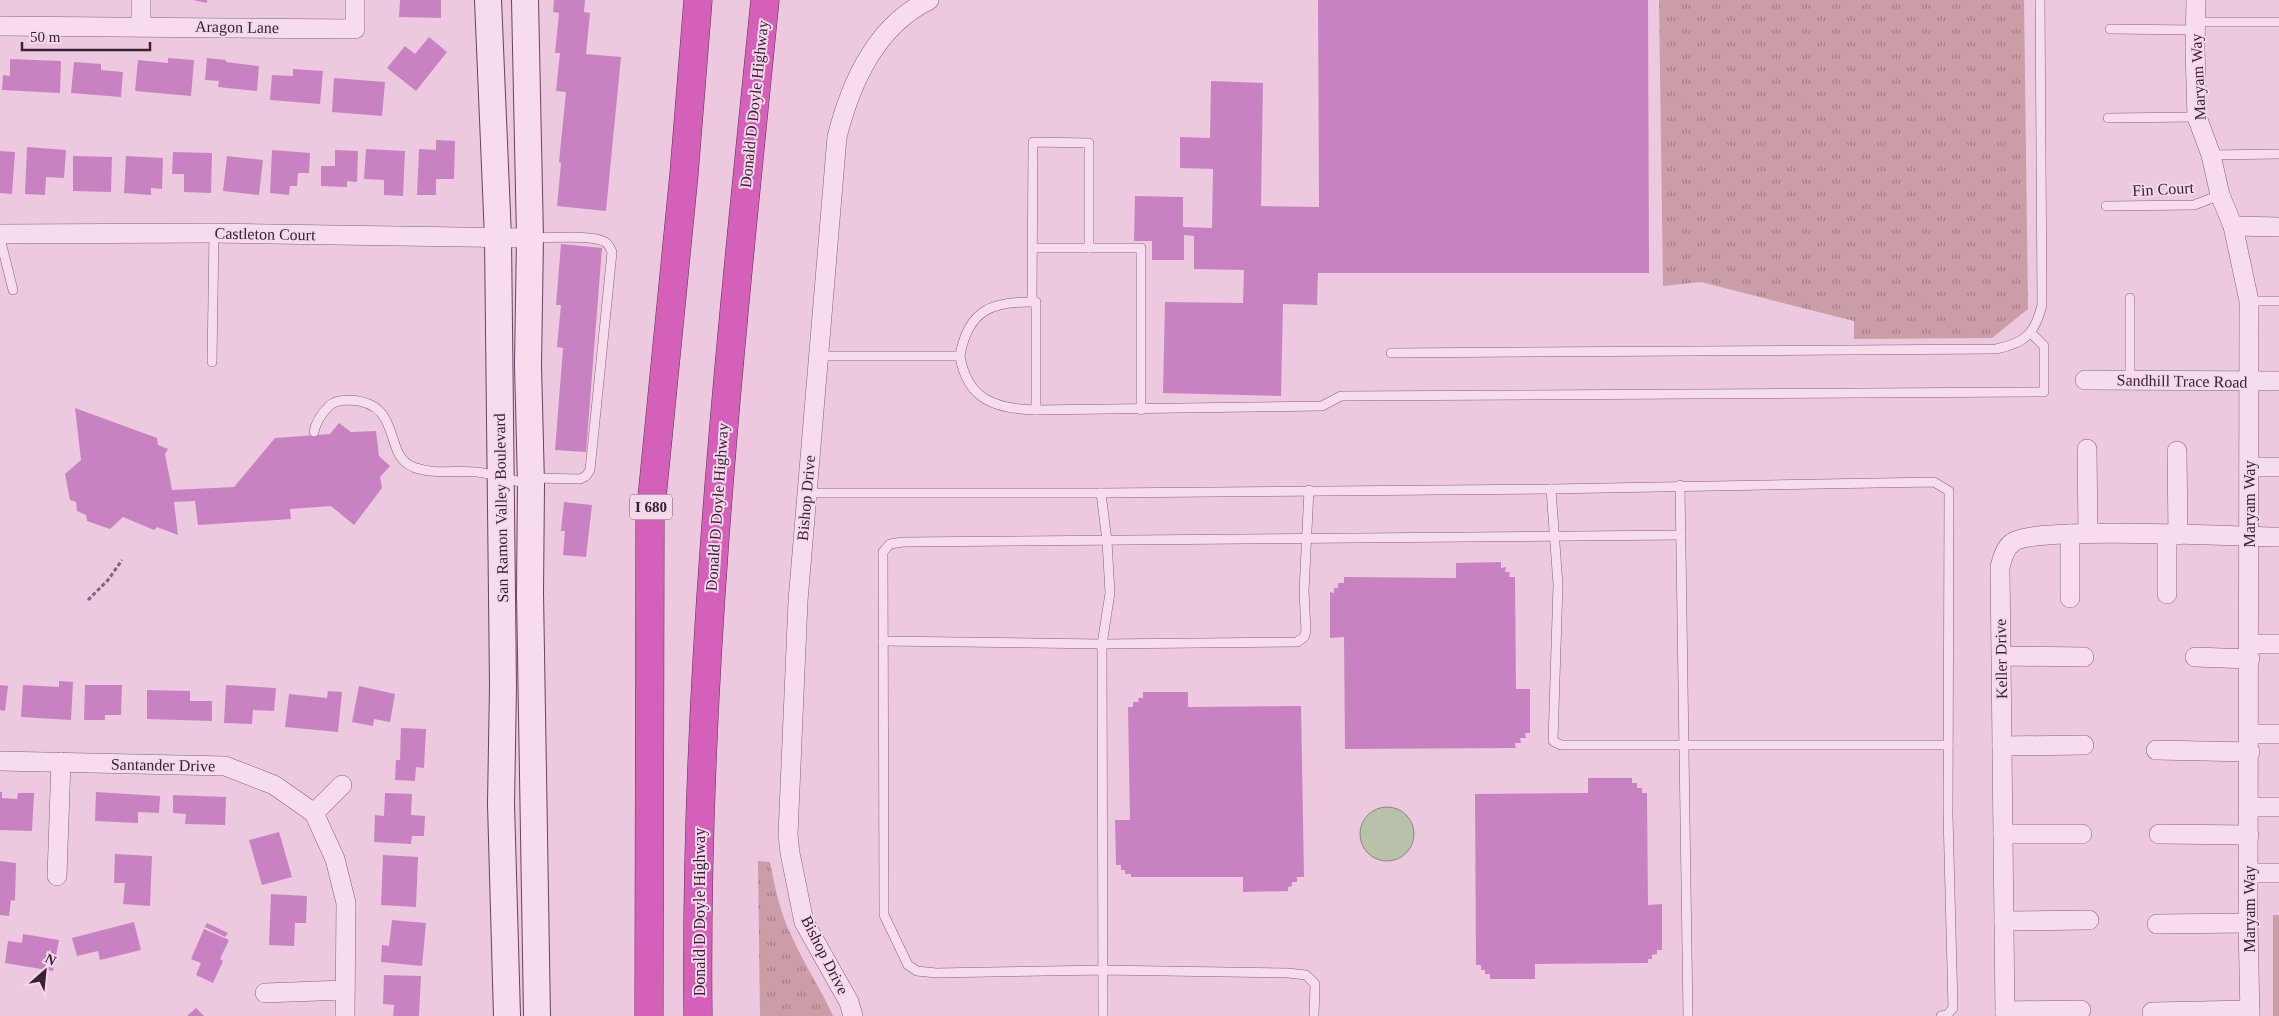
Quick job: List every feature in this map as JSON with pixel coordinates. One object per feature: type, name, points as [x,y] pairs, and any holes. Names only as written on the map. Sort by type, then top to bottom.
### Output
[{"type":"highway","name":"I 680","points":[[649,1016],[650,518],[684,174],[698,0]]},
{"type":"highway","name":"Donald D Doyle Highway","points":[[698,1016],[697,910],[701,752],[711,570],[724,406],[765,0]]},
{"type":"main road","name":"San Ramon Valley Boulevard","points":[[488,0],[498,238],[503,686],[501,804],[507,1016]]},
{"type":"main road","name":"San Ramon Valley Boulevard","points":[[525,0],[530,238],[528,366],[531,481],[530,602],[536,1016]]},
{"type":"street","points":[[141,0],[141,26]]},
{"type":"street","name":"Aragon Lane","points":[[0,26],[355,29],[354,0]]},
{"type":"street","name":"Bishop Drive","points":[[853,1016],[849,1002],[804,922],[790,853],[794,691],[806,493],[837,137],[852,86],[865,62],[898,21],[917,6],[929,0]]},
{"type":"street","name":"Maryam Way","points":[[2196,0],[2197,117],[2212,155],[2220,195],[2232,226],[2249,301],[2250,807],[2248,923],[2250,1013]]},
{"type":"street","points":[[2232,226],[2279,227]]},
{"type":"street","name":"Castleton Court","points":[[0,234],[214,233],[530,238]]},
{"type":"street","name":"Sandhill Trace Road","points":[[2085,380],[2279,381]]},
{"type":"street","points":[[2070,598],[2079,533],[2087,449]]},
{"type":"street","points":[[2167,594],[2177,451]]},
{"type":"street","points":[[2249,467],[2279,467]]},
{"type":"street","name":"Keller Drive","points":[[2005,1013],[2000,567],[2006,551],[2012,542],[2023,539],[2079,533],[2279,537]]},
{"type":"street","points":[[2195,657],[2250,652],[2279,644]]},
{"type":"street","points":[[2002,656],[2084,656]]},
{"type":"street","points":[[2156,750],[2250,743],[2279,734]]},
{"type":"street","points":[[2002,746],[2084,745]]},
{"type":"street","name":"Santander Drive","points":[[0,761],[225,766],[274,785],[314,813]]},
{"type":"street","points":[[57,876],[61,762]]},
{"type":"street","points":[[342,785],[314,813],[335,859],[346,903],[345,1016]]},
{"type":"street","points":[[2250,807],[2279,807]]},
{"type":"street","points":[[2003,834],[2082,834]]},
{"type":"street","points":[[2159,834],[2249,835]]},
{"type":"street","points":[[2249,873],[2279,873]]},
{"type":"street","points":[[2004,921],[2089,920]]},
{"type":"street","points":[[2157,924],[2248,923]]},
{"type":"street","points":[[265,993],[345,990]]},
{"type":"street","points":[[2005,1013],[2081,1010]]},
{"type":"street","points":[[2152,1012],[2250,1013]]},
{"type":"lane","points":[[1391,353],[1996,349],[2019,342],[2031,333],[2038,320],[2042,305],[2040,0]]},
{"type":"lane","points":[[2110,29],[2279,22]]},
{"type":"lane","points":[[2108,118],[2197,117]]},
{"type":"lane","points":[[1032,302],[1034,248],[1033,142],[1089,143],[1089,248]]},
{"type":"lane","points":[[2212,155],[2279,154]]},
{"type":"lane","name":"Fin Court","points":[[2106,206],[2194,205],[2220,195]]},
{"type":"lane","points":[[212,362],[214,233]]},
{"type":"lane","points":[[314,432],[320,415],[332,404],[345,400],[359,401],[377,407],[389,424],[401,457],[410,466],[431,472],[478,472],[500,478],[531,481],[580,479],[586,476],[590,470],[612,252],[608,244],[603,240],[571,237],[530,238]]},
{"type":"lane","points":[[0,238],[13,290]]},
{"type":"lane","points":[[1034,248],[1140,248],[1141,410]]},
{"type":"lane","points":[[2130,298],[2130,380]]},
{"type":"lane","points":[[2249,301],[2279,301]]},
{"type":"lane","points":[[1036,410],[1036,302],[1002,303],[987,309],[975,319],[967,331],[960,356],[962,370],[967,381],[986,400],[1011,410],[1036,410],[1141,410],[1322,406],[1341,396],[2044,392],[2044,346],[2031,333]]},
{"type":"lane","points":[[818,356],[960,356]]},
{"type":"lane","points":[[806,493],[1102,493],[1551,489],[1680,485],[1934,482],[1949,491],[1948,745],[1953,1008],[1947,1015],[1941,1016]]},
{"type":"lane","points":[[1680,485],[1688,1016]]},
{"type":"lane","points":[[1551,489],[1556,537],[1557,644],[1553,693],[1553,741],[1560,745],[1948,745]]},
{"type":"lane","points":[[883,641],[1102,644],[1297,642],[1304,637],[1306,631],[1304,591],[1305,538],[1309,490]]},
{"type":"lane","points":[[1102,493],[1110,593],[1102,644],[1103,1016]]},
{"type":"lane","points":[[1314,1016],[1315,984],[1306,975],[1288,972],[1103,970],[936,973],[917,971],[908,965],[884,915],[883,552],[890,544],[903,542],[1681,535]]},
{"type":"path","points":[[88,600],[108,580],[122,560]]},
{"type":"green space","points":[[1659,0],[2024,0],[2028,309],[1992,338],[1854,339],[1854,321],[1701,282],[1663,286]]},
{"type":"green space","points":[[758,861],[770,862],[784,919],[833,1016],[760,1016]]},
{"type":"green space","points":[[2273,915],[2279,915],[2279,1016],[2273,1016]]},
{"type":"shaded area","points":[[1387,807],[1397,809],[1406,815],[1412,824],[1414,834],[1412,844],[1406,853],[1397,859],[1387,861],[1377,859],[1368,853],[1362,844],[1360,834],[1362,824],[1368,815],[1377,809]]},
{"type":"building","points":[[193,0],[207,0],[207,3]]},
{"type":"building","points":[[400,0],[441,0],[441,18],[399,17]]},
{"type":"building","points":[[554,0],[585,0],[584,12],[590,13],[586,54],[621,57],[606,211],[557,206],[566,92],[556,91],[560,53],[555,53],[559,13],[553,12]]},
{"type":"building","points":[[1318,0],[1648,0],[1649,273],[1318,273],[1317,305],[1283,304],[1281,396],[1163,393],[1165,302],[1243,303],[1244,270],[1194,269],[1194,236],[1184,235],[1184,260],[1152,260],[1152,241],[1134,241],[1135,196],[1183,197],[1183,227],[1212,228],[1213,169],[1180,168],[1180,137],[1210,138],[1211,81],[1263,83],[1261,206],[1319,207]]},
{"type":"building","points":[[429,37],[447,52],[416,91],[387,68],[405,46],[415,54]]},
{"type":"building","points":[[168,58],[194,60],[191,96],[135,91],[138,60],[168,63]]},
{"type":"building","points":[[207,58],[259,66],[257,91],[218,87],[219,81],[205,80]]},
{"type":"building","points":[[10,59],[61,61],[60,93],[2,90],[3,75],[10,76]]},
{"type":"building","points":[[74,62],[101,64],[101,70],[123,72],[121,97],[71,93]]},
{"type":"building","points":[[293,69],[323,71],[320,104],[270,100],[272,75],[293,76]]},
{"type":"building","points":[[334,78],[385,82],[382,116],[332,112]]},
{"type":"building","points":[[436,140],[455,141],[454,179],[436,179],[436,195],[417,195],[419,149],[436,150]]},
{"type":"building","points":[[27,147],[66,150],[64,178],[46,177],[45,195],[25,194]]},
{"type":"building","points":[[366,149],[405,151],[403,196],[384,195],[384,180],[364,179]]},
{"type":"building","points":[[272,150],[310,153],[309,173],[298,173],[297,186],[290,186],[289,195],[270,193]]},
{"type":"building","points":[[335,150],[358,151],[357,182],[347,181],[347,187],[321,186],[321,166],[335,166]]},
{"type":"building","points":[[0,151],[15,152],[12,194],[0,193]]},
{"type":"building","points":[[173,152],[212,153],[211,193],[184,192],[184,174],[172,174]]},
{"type":"building","points":[[73,156],[112,157],[111,192],[73,191]]},
{"type":"building","points":[[126,156],[163,158],[162,189],[151,188],[151,195],[124,193]]},
{"type":"building","points":[[227,156],[263,160],[259,195],[223,191]]},
{"type":"building","points":[[561,244],[602,248],[586,452],[555,450],[563,348],[557,347],[561,305],[556,305]]},
{"type":"building","points":[[75,408],[157,438],[158,445],[168,449],[165,454],[172,490],[234,487],[275,438],[330,434],[339,423],[351,432],[376,431],[379,456],[390,466],[380,477],[382,488],[354,525],[331,506],[290,509],[291,519],[198,525],[195,501],[174,502],[178,535],[157,527],[154,530],[123,517],[110,529],[87,521],[86,515],[77,511],[76,502],[70,500],[65,474],[81,460]]},
{"type":"building","points":[[564,502],[592,505],[586,557],[563,555],[565,531],[561,531]]},
{"type":"building","points":[[1501,562],[1501,568],[1506,567],[1505,572],[1510,572],[1509,577],[1515,577],[1516,689],[1530,689],[1530,733],[1525,733],[1526,738],[1520,738],[1521,743],[1515,743],[1516,748],[1345,749],[1344,637],[1330,638],[1330,592],[1334,593],[1334,588],[1338,588],[1338,583],[1344,583],[1344,577],[1456,578],[1456,563]]},
{"type":"building","points":[[59,681],[73,682],[71,720],[21,717],[23,685],[59,687]]},
{"type":"building","points":[[0,685],[8,686],[5,711],[0,710]]},
{"type":"building","points":[[85,685],[122,685],[121,715],[105,715],[105,720],[84,720]]},
{"type":"building","points":[[226,685],[276,688],[274,711],[253,710],[252,724],[224,723]]},
{"type":"building","points":[[359,686],[395,694],[390,722],[374,719],[373,726],[352,722]]},
{"type":"building","points":[[147,690],[190,691],[190,701],[212,701],[212,721],[147,719]]},
{"type":"building","points":[[328,691],[342,692],[338,732],[285,727],[289,694],[327,698]]},
{"type":"building","points":[[1143,692],[1188,692],[1188,707],[1301,706],[1304,877],[1297,877],[1297,882],[1292,882],[1292,886],[1288,887],[1288,891],[1243,892],[1243,877],[1131,877],[1131,874],[1125,874],[1125,870],[1121,870],[1121,865],[1116,865],[1115,820],[1130,820],[1128,707],[1133,707],[1133,702],[1139,702],[1138,698],[1143,698]]},
{"type":"building","points":[[401,728],[426,729],[424,768],[416,767],[415,781],[395,780],[396,760],[400,760]]},
{"type":"building","points":[[1588,778],[1632,778],[1632,783],[1637,783],[1637,788],[1642,788],[1642,793],[1647,793],[1648,905],[1662,904],[1662,950],[1657,950],[1657,954],[1652,955],[1652,959],[1648,959],[1648,963],[1535,964],[1535,979],[1490,979],[1490,974],[1485,974],[1485,970],[1481,970],[1481,965],[1476,965],[1475,794],[1588,793]]},
{"type":"building","points":[[0,792],[2,792],[2,798],[17,799],[18,793],[34,793],[32,831],[0,830]]},
{"type":"building","points":[[96,792],[160,796],[159,813],[138,812],[138,823],[95,821]]},
{"type":"building","points":[[385,793],[412,794],[411,815],[425,816],[424,836],[412,836],[411,844],[374,842],[375,815],[384,816]]},
{"type":"building","points":[[173,795],[226,797],[225,825],[185,824],[186,814],[173,813]]},
{"type":"building","points":[[279,832],[292,877],[262,885],[249,840]]},
{"type":"building","points":[[115,854],[152,856],[150,906],[123,904],[125,883],[114,883]]},
{"type":"building","points":[[383,855],[418,857],[416,907],[381,905]]},
{"type":"building","points":[[0,861],[16,863],[15,901],[11,900],[9,916],[0,915]]},
{"type":"building","points":[[271,894],[307,896],[306,923],[295,923],[294,946],[269,945]]},
{"type":"building","points":[[392,920],[426,923],[422,966],[381,962],[382,945],[389,946]]},
{"type":"building","points":[[134,922],[141,950],[100,960],[98,951],[77,956],[72,938]]},
{"type":"building","points":[[207,923],[228,933],[225,937],[205,927]]},
{"type":"building","points":[[204,929],[229,940],[220,959],[223,961],[213,983],[196,975],[201,963],[191,959]]},
{"type":"building","points":[[23,934],[59,940],[53,971],[5,963],[8,941],[22,943]]},
{"type":"building","points":[[384,975],[421,976],[419,1016],[393,1016],[394,1005],[383,1004]]},
{"type":"building","points":[[196,1008],[204,1016],[187,1016]]}]
